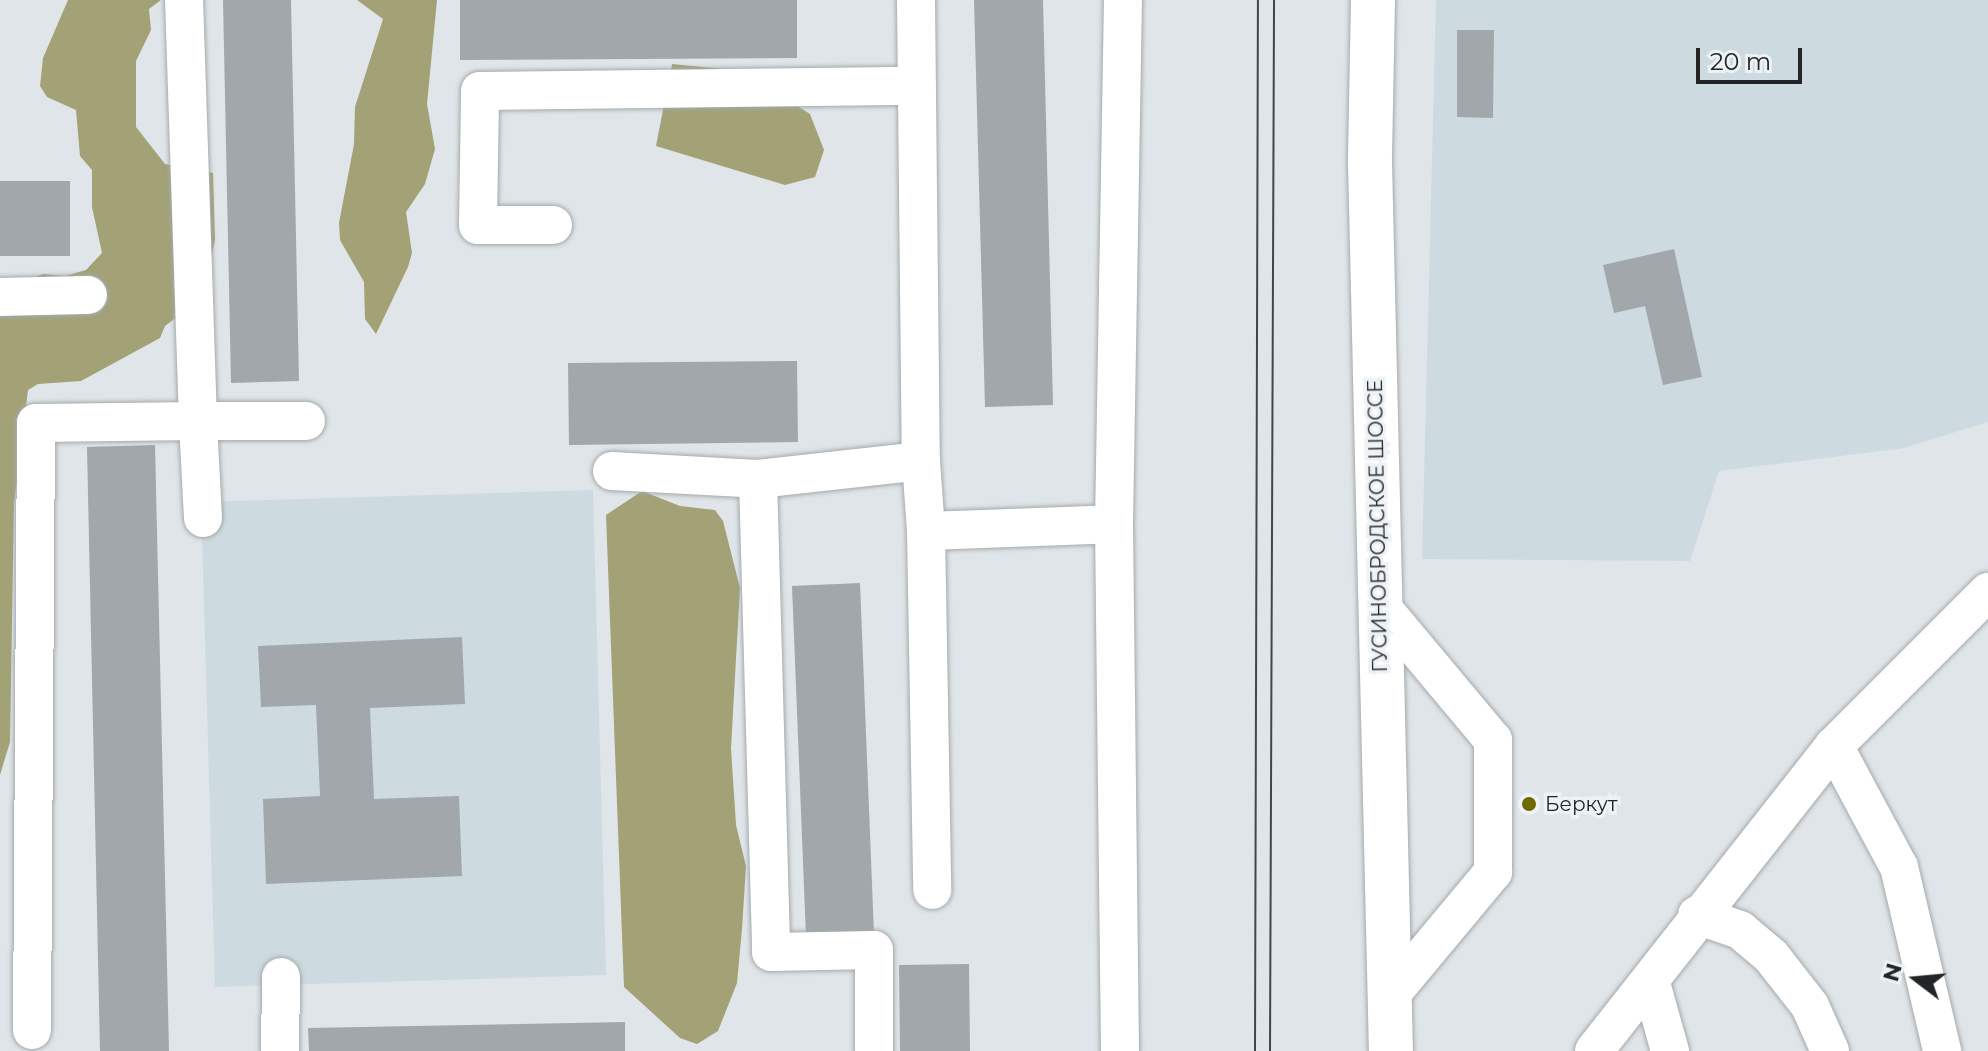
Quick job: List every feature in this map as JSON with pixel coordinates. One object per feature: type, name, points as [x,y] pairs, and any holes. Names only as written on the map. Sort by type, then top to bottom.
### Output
[{"type":"main road","name":"ГУСИНОБРОДСКОЕ ШОССЕ","points":[[1373,0],[1370,163],[1391,1051]]},
{"type":"lane","points":[[184,0],[203,518]]},
{"type":"lane","points":[[916,0],[921,461],[926,531],[932,890]]},
{"type":"lane","points":[[1120,1051],[1114,524],[1123,0]]},
{"type":"lane","points":[[553,225],[478,225],[480,91],[917,86]]},
{"type":"lane","points":[[0,297],[88,295]]},
{"type":"lane","points":[[21,1037],[36,423],[306,421]]},
{"type":"lane","points":[[612,471],[758,479],[921,461]]},
{"type":"lane","points":[[758,479],[771,952],[874,950],[874,1051]]},
{"type":"lane","points":[[926,531],[1114,524]]},
{"type":"lane","points":[[1594,1051],[1651,983],[1697,915],[1834,746],[1988,592]]},
{"type":"lane","points":[[1380,605],[1493,740],[1493,872],[1388,998]]},
{"type":"lane","points":[[1834,746],[1899,867],[1942,1051]]},
{"type":"lane","points":[[1697,915],[1740,930],[1771,956],[1810,1006],[1830,1051]]},
{"type":"lane","points":[[280,1051],[281,977]]},
{"type":"lane","points":[[1651,983],[1670,1051]]},
{"type":"shaded area","points":[[68,0],[161,0],[149,9],[151,30],[136,61],[136,127],[165,164],[213,173],[215,240],[203,297],[165,326],[160,338],[81,381],[38,384],[28,390],[14,504],[10,742],[0,775],[0,291],[43,274],[65,276],[86,270],[102,253],[92,207],[92,170],[80,156],[76,110],[47,97],[40,86],[43,58]]},
{"type":"shaded area","points":[[357,0],[437,0],[427,104],[435,149],[425,184],[406,212],[412,253],[408,267],[376,334],[365,319],[364,282],[340,240],[339,223],[354,144],[355,107],[383,19]]},
{"type":"shaded area","points":[[1436,0],[1988,0],[1988,422],[1904,448],[1719,471],[1690,561],[1422,559]]},
{"type":"shaded area","points":[[672,64],[742,71],[810,114],[824,150],[815,177],[785,185],[656,146]]},
{"type":"shaded area","points":[[593,490],[606,975],[215,987],[201,502]]},
{"type":"shaded area","points":[[642,491],[680,506],[715,510],[723,521],[740,588],[731,748],[736,825],[746,866],[737,983],[718,1031],[697,1044],[680,1038],[624,987],[606,515]]},
{"type":"building","points":[[223,0],[291,0],[299,381],[231,383]]},
{"type":"building","points":[[460,0],[797,0],[797,58],[460,60]]},
{"type":"building","points":[[974,0],[1043,0],[1053,405],[985,407]]},
{"type":"building","points":[[1457,30],[1494,30],[1493,118],[1457,117]]},
{"type":"building","points":[[0,181],[70,181],[70,256],[0,256]]},
{"type":"building","points":[[1674,249],[1702,377],[1663,385],[1645,306],[1614,313],[1603,265]]},
{"type":"building","points":[[797,361],[798,442],[569,445],[568,363]]},
{"type":"building","points":[[155,445],[169,1051],[100,1051],[87,447]]},
{"type":"building","points":[[860,583],[874,934],[806,937],[792,586]]},
{"type":"building","points":[[462,637],[465,704],[370,708],[374,799],[459,796],[462,876],[266,884],[263,799],[320,796],[316,705],[261,707],[258,646]]},
{"type":"building","points":[[969,964],[970,1051],[900,1051],[899,965]]},
{"type":"building","points":[[625,1022],[625,1051],[309,1051],[308,1028]]},
{"type":"tram line","points":[[1255,1051],[1258,0]]},
{"type":"tram line","points":[[1270,1051],[1274,0]]},
{"type":"place","name":"Беркут","points":[[1529,804]]}]
